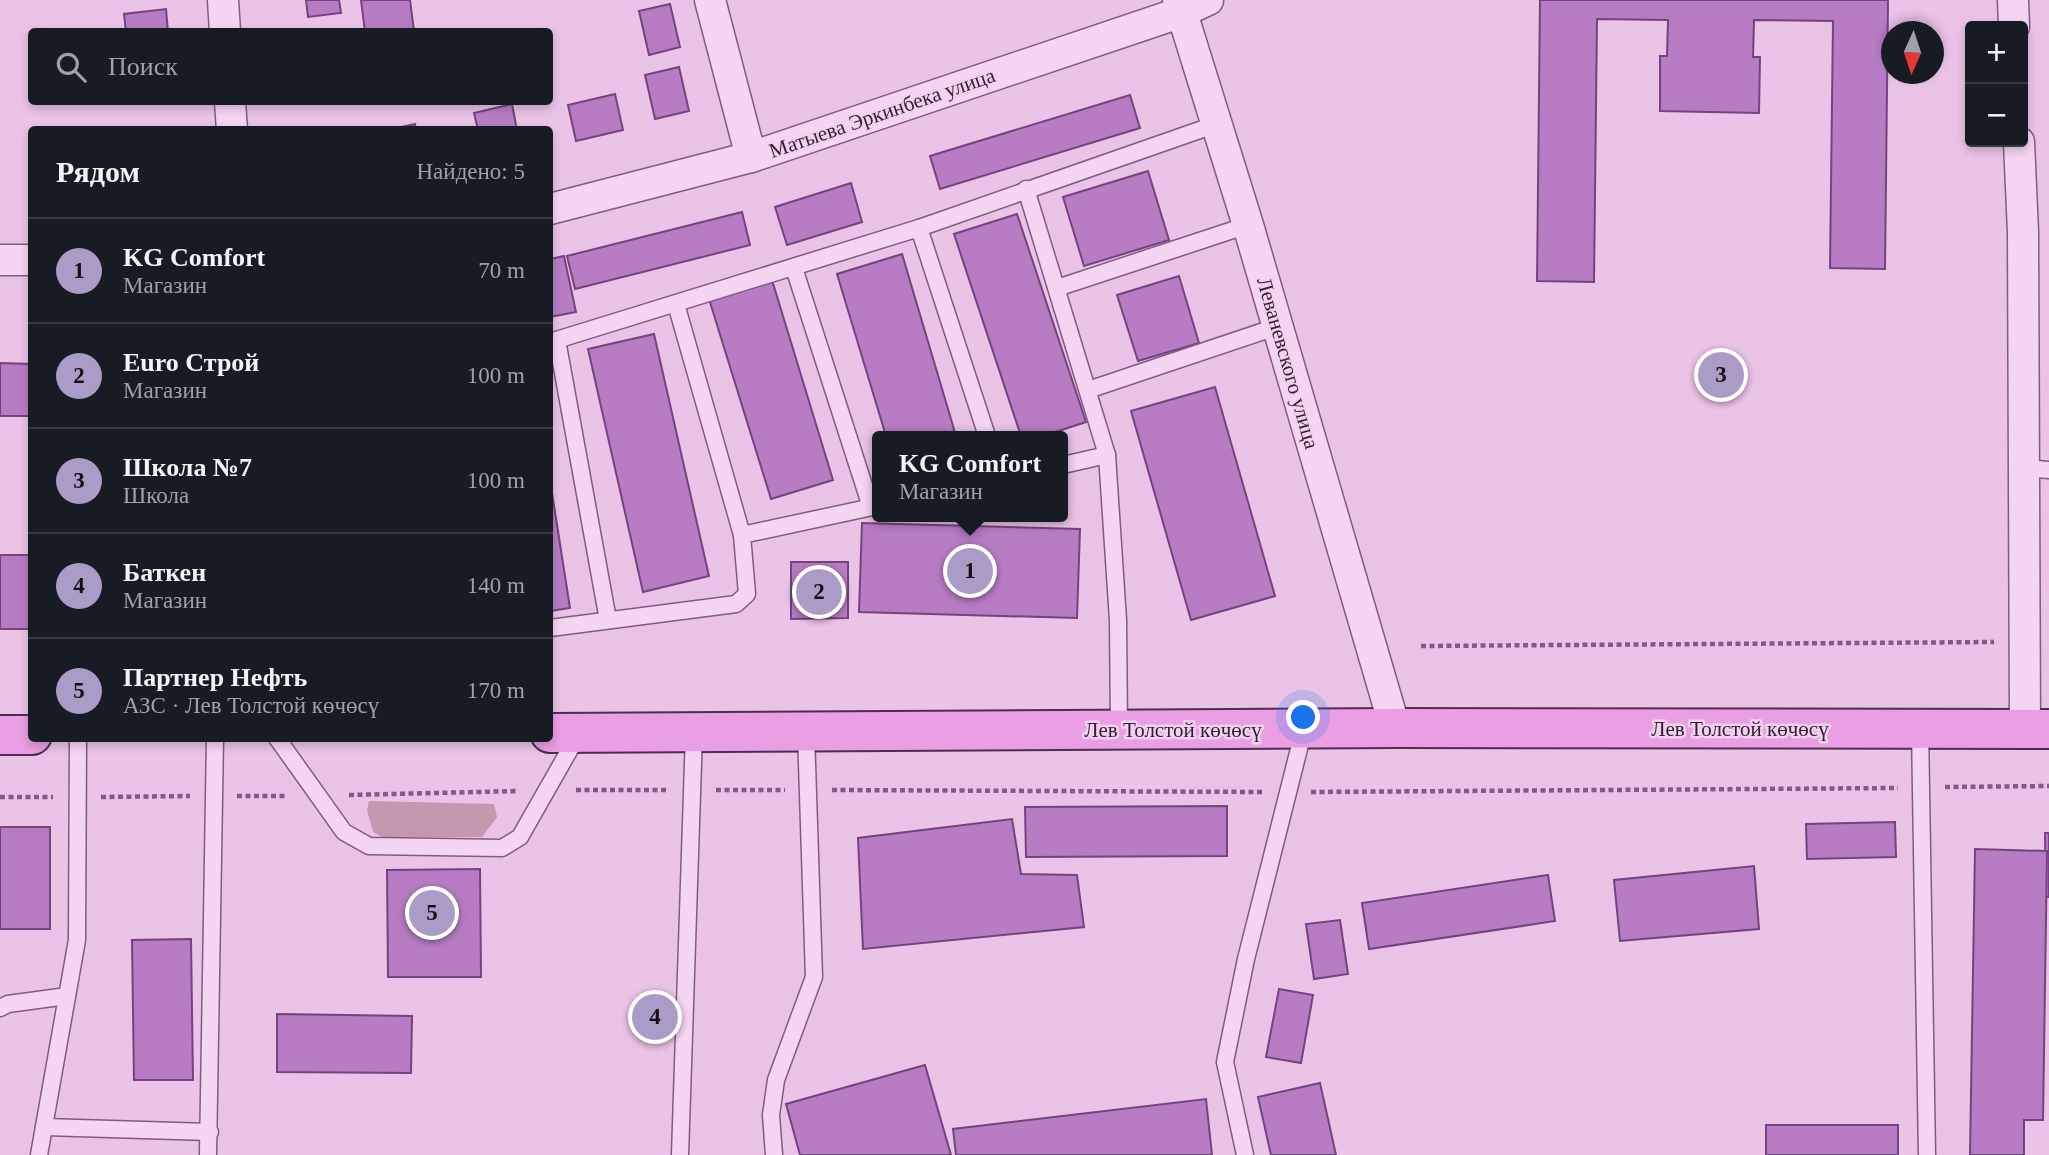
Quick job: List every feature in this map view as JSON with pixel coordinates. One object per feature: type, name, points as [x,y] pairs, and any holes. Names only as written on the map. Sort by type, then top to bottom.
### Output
[{"type":"main road","name":"Лев Толстой көчөсү","points":[[564,733],[1395,728],[2037,729]]},
{"type":"main road","points":[[0,735],[28,735]]},
{"type":"street","points":[[223,0],[225,28]]},
{"type":"street","points":[[710,0],[751,158]]},
{"type":"street","points":[[2013,0],[2014,21]]},
{"type":"street","name":"Матыева Эркинбека улица","points":[[553,208],[751,158],[1189,4]]},
{"type":"street","name":"Леваневского улица","points":[[1189,4],[1217,124],[1395,728]]},
{"type":"street","points":[[230,105],[232,126]]},
{"type":"street","points":[[2020,147],[2036,230],[2036,469],[2025,641],[2037,729]]},
{"type":"street","points":[[0,260],[28,260]]},
{"type":"lane","points":[[608,620],[553,341],[919,228],[1217,124]]},
{"type":"lane","points":[[1026,189],[1107,455],[1118,620],[1119,730]]},
{"type":"lane","points":[[1057,288],[1248,225]]},
{"type":"lane","points":[[919,228],[985,431]]},
{"type":"lane","points":[[794,268],[872,500]]},
{"type":"lane","points":[[553,628],[736,604],[747,594],[742,535],[676,304]]},
{"type":"lane","points":[[1088,390],[1276,327]]},
{"type":"lane","points":[[1068,464],[1107,455]]},
{"type":"lane","points":[[742,535],[872,506]]},
{"type":"lane","points":[[1245,1155],[1225,1062],[1246,959],[1304,729]]},
{"type":"lane","points":[[1920,729],[1927,1155]]},
{"type":"lane","points":[[280,742],[344,832],[369,846],[502,848],[520,837],[546,790],[564,733]]},
{"type":"lane","points":[[680,1155],[694,733]]},
{"type":"lane","points":[[774,1155],[771,1115],[776,1080],[814,977],[806,733]]},
{"type":"lane","points":[[39,1155],[77,940],[78,742]]},
{"type":"lane","points":[[208,1155],[211,1132],[215,742]]},
{"type":"lane","points":[[0,1008],[9,1004],[67,996]]},
{"type":"lane","points":[[44,1127],[211,1132]]},
{"type":"path","points":[[1421,646],[2025,641]]},
{"type":"path","points":[[0,797],[319,796],[546,790],[1288,792],[2049,786]]},
{"type":"shaded area","points":[[369,801],[494,804],[497,817],[482,837],[382,837],[373,832],[367,810]]},
{"type":"building","points":[[306,0],[339,0],[341,13],[308,17]]},
{"type":"building","points":[[361,0],[410,0],[414,28],[364,28]]},
{"type":"building","points":[[1540,0],[1888,0],[1888,21],[1881,21],[1881,84],[1887,84],[1885,269],[1830,268],[1833,21],[1754,20],[1753,57],[1760,57],[1759,113],[1660,111],[1660,56],[1667,56],[1668,20],[1597,19],[1594,282],[1537,281]]},
{"type":"building","points":[[670,4],[680,47],[649,55],[639,11]]},
{"type":"building","points":[[166,9],[168,28],[126,28],[124,14]]},
{"type":"building","points":[[679,67],[689,111],[655,119],[645,75]]},
{"type":"building","points":[[615,94],[623,130],[576,141],[568,105]]},
{"type":"building","points":[[1130,95],[1140,128],[940,189],[930,156]]},
{"type":"building","points":[[512,105],[516,126],[477,126],[474,113]]},
{"type":"building","points":[[1148,171],[1169,240],[1084,266],[1063,197]]},
{"type":"building","points":[[851,183],[862,222],[787,245],[775,207]]},
{"type":"building","points":[[742,212],[750,245],[575,289],[567,256]]},
{"type":"building","points":[[1017,214],[1086,422],[1058,431],[1019,431],[954,234]]},
{"type":"building","points":[[902,254],[955,431],[884,431],[837,274]]},
{"type":"building","points":[[564,256],[576,312],[553,316],[553,258]]},
{"type":"building","points":[[1179,276],[1199,343],[1138,361],[1117,295]]},
{"type":"building","points":[[772,280],[833,480],[771,499],[709,299]]},
{"type":"building","points":[[654,334],[709,576],[643,592],[588,349]]},
{"type":"building","points":[[0,363],[28,364],[28,416],[0,416]]},
{"type":"building","points":[[1215,387],[1275,596],[1191,620],[1131,411]]},
{"type":"building","points":[[553,499],[570,608],[553,611]]},
{"type":"building","points":[[862,523],[1080,529],[1077,618],[859,612]]},
{"type":"building","points":[[0,555],[28,555],[28,629],[0,629]]},
{"type":"building","points":[[791,562],[848,562],[848,618],[791,619]]},
{"type":"building","points":[[1227,806],[1227,856],[1026,857],[1025,807]]},
{"type":"building","points":[[1012,819],[1021,874],[1077,875],[1084,927],[863,949],[858,838]]},
{"type":"building","points":[[1895,822],[1896,857],[1807,859],[1806,824]]},
{"type":"building","points":[[0,827],[50,827],[50,929],[0,929]]},
{"type":"building","points":[[2045,833],[2049,833],[2049,897],[2046,897]]},
{"type":"building","points":[[1975,849],[2047,851],[2043,1120],[2024,1120],[2024,1155],[1970,1155]]},
{"type":"building","points":[[1754,866],[1759,929],[1620,941],[1614,880]]},
{"type":"building","points":[[480,869],[481,977],[388,977],[387,870]]},
{"type":"building","points":[[1548,875],[1555,921],[1369,949],[1362,903]]},
{"type":"building","points":[[1340,920],[1348,974],[1314,979],[1306,924]]},
{"type":"building","points":[[191,939],[193,1080],[134,1080],[132,940]]},
{"type":"building","points":[[1279,989],[1313,995],[1301,1063],[1266,1057]]},
{"type":"building","points":[[277,1014],[412,1016],[411,1073],[277,1072]]},
{"type":"building","points":[[925,1065],[951,1155],[800,1155],[786,1104]]},
{"type":"building","points":[[1320,1083],[1336,1155],[1271,1155],[1258,1097]]},
{"type":"building","points":[[1206,1099],[1212,1155],[956,1155],[953,1129]]},
{"type":"building","points":[[1766,1125],[1898,1125],[1898,1155],[1766,1155]]},
{"type":"place","name":"Школа №7","points":[[1721,375]]},
{"type":"place","name":"KG Comfort","points":[[970,571]]},
{"type":"place","name":"Euro Строй","points":[[819,592]]},
{"type":"place","name":"Партнер Нефть","points":[[432,913]]},
{"type":"place","name":"Баткен","points":[[655,1017]]}]
